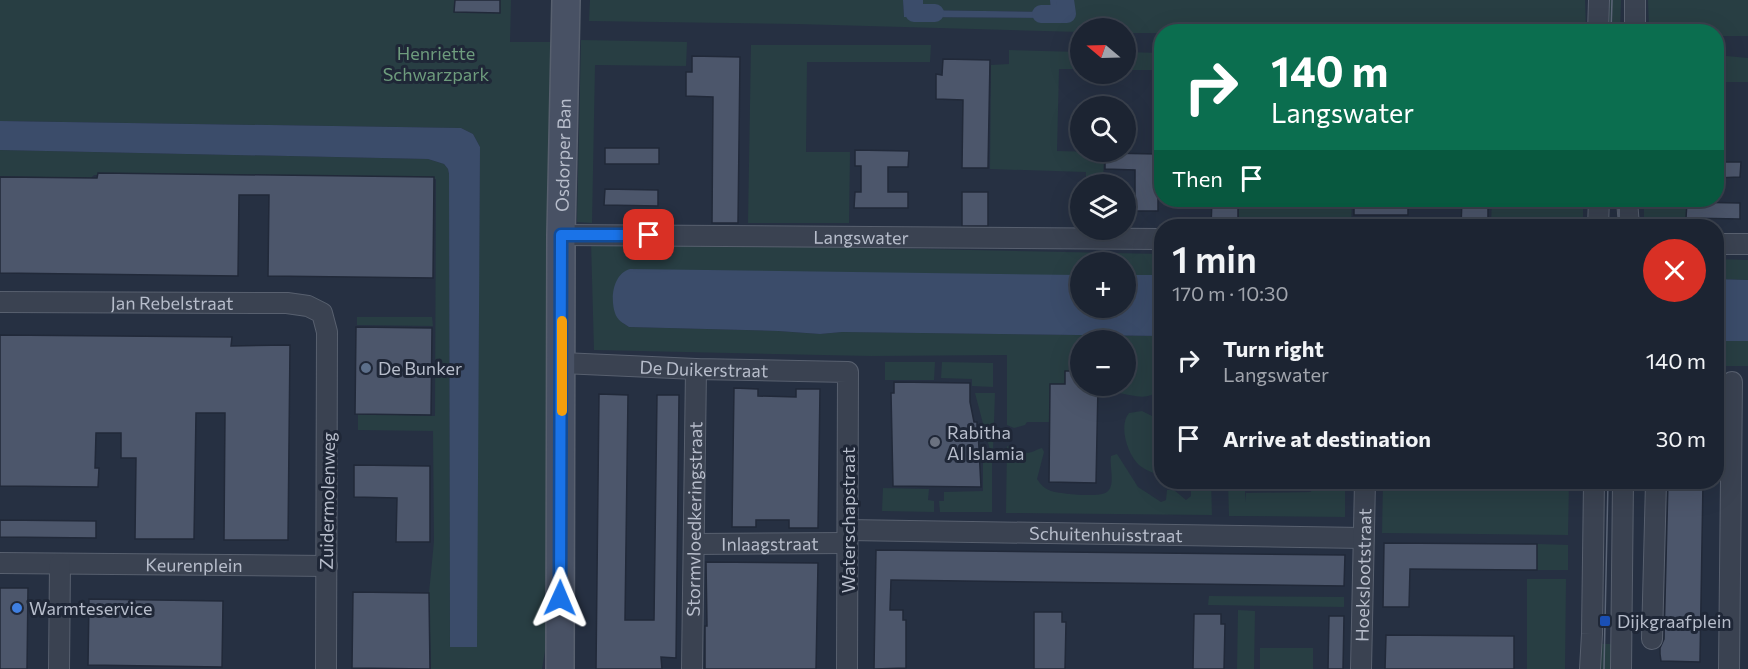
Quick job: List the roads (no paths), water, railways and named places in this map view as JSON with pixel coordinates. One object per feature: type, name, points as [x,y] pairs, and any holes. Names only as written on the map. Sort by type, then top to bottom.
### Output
[{"type":"street","name":"Osdorper Ban","points":[[560,669],[561,235],[566,0]]},
{"type":"street","points":[[1598,24],[1599,0]]},
{"type":"street","points":[[1635,0],[1635,24]]},
{"type":"street","name":"Langswater","points":[[561,235],[1154,239]]},
{"type":"street","points":[[1724,244],[1748,244]]},
{"type":"street","name":"Jan Rebelstraat","points":[[0,302],[287,303],[308,306],[322,313],[327,332]]},
{"type":"street","name":"Zuidermolenweg","points":[[326,669],[327,332]]},
{"type":"street","name":"De Duikerstraat","points":[[562,363],[848,372]]},
{"type":"street","name":"Stormvloedkeringstraat","points":[[692,669],[696,369]]},
{"type":"street","name":"Waterschapstraat","points":[[847,669],[848,372]]},
{"type":"street","points":[[1730,669],[1732,382]]},
{"type":"street","name":"Hoekslootstraat","points":[[1361,669],[1365,489]]},
{"type":"street","points":[[1590,669],[1594,489]]},
{"type":"street","points":[[1621,669],[1623,489]]},
{"type":"street","points":[[1652,639],[1656,489]]},
{"type":"street","name":"Inlaagstraat","points":[[694,544],[848,537]]},
{"type":"street","name":"Schuitenhuisstraat","points":[[848,537],[1364,538]]},
{"type":"street","name":"Keurenplein","points":[[0,563],[327,566]]},
{"type":"street","points":[[58,669],[60,564]]},
{"type":"water","points":[[903,0],[913,0],[914,10],[1051,12],[1050,0],[1066,0],[1064,15],[1061,18],[1050,18],[904,17]]},
{"type":"water","points":[[0,121],[461,128],[473,134],[480,147],[477,647],[450,647],[449,174],[444,164],[428,159],[0,150]]},
{"type":"water","points":[[630,269],[1070,275],[1070,318],[1136,318],[1136,275],[1154,275],[1154,336],[1136,336],[1136,330],[1070,330],[1070,335],[842,332],[820,334],[629,327],[617,318],[615,313],[613,294],[616,281]]},
{"type":"water","points":[[1724,279],[1748,280],[1748,341],[1724,341]]},
{"type":"waterway","points":[[914,0],[914,13],[935,13]]},
{"type":"waterway","points":[[1041,14],[1067,14],[1065,0]]},
{"type":"tram line","points":[[1611,24],[1612,0]]},
{"type":"tram line","points":[[1619,207],[1619,219]]},
{"type":"tram line","points":[[1604,669],[1608,489]]},
{"type":"place","name":"De Bunker","points":[[366,368]]},
{"type":"place","name":"Rabitha Al Islamia","points":[[935,442]]},
{"type":"place","name":"Warmteservice","points":[[17,608]]},
{"type":"place","name":"Dijkgraafplein","points":[[1605,621]]},
{"type":"park label","name":"Henriette Schwarzpark","points":[[436,63]]}]
